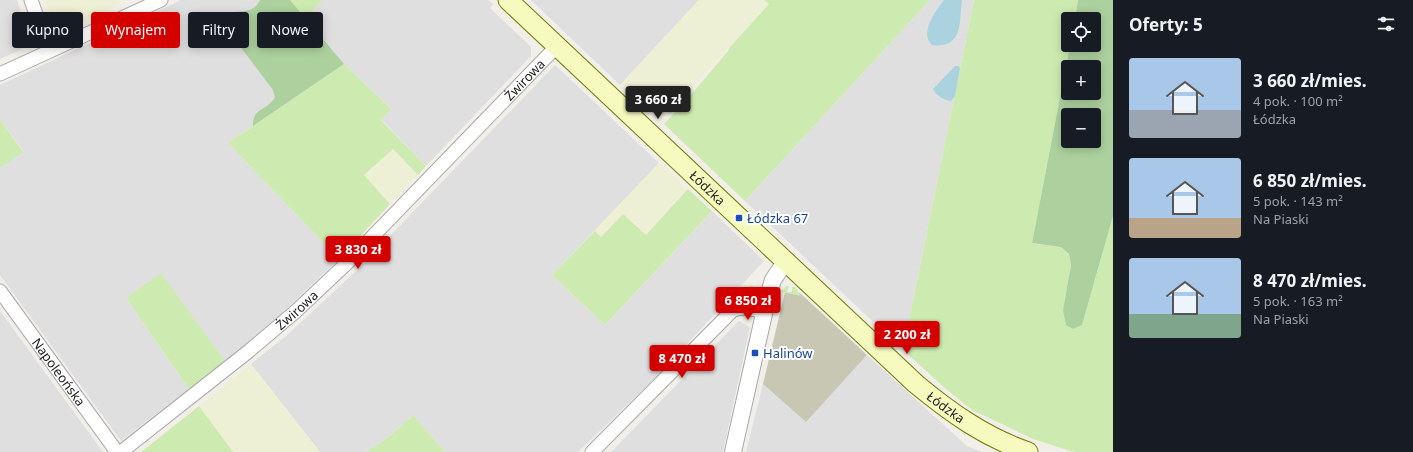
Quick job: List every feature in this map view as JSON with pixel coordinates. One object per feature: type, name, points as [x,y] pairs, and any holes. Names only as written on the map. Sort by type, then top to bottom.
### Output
[{"type":"main road","name":"Łódzka","points":[[508,0],[910,379],[946,409],[970,425],[994,438],[1028,452]]},
{"type":"street","points":[[31,0],[49,51]]},
{"type":"street","points":[[0,74],[161,0]]},
{"type":"street","name":"Żwirowa","points":[[121,452],[250,351],[301,307],[355,255],[557,46]]},
{"type":"street","points":[[733,452],[766,304],[773,280],[785,262]]},
{"type":"street","name":"Napoleońska","points":[[0,292],[116,452]]},
{"type":"street","points":[[592,452],[732,310],[766,304]]},
{"type":"shaded area","points":[[0,0],[17,0],[21,12],[12,12],[12,48],[24,48],[0,59]]},
{"type":"shaded area","points":[[45,0],[119,0],[120,4],[103,12],[91,12],[91,17],[83,21],[83,12],[49,12]]},
{"type":"shaded area","points":[[181,0],[290,0],[301,12],[257,12],[257,48],[323,48],[323,12],[310,12],[323,0],[488,0],[493,4],[490,8],[531,47],[531,56],[426,166],[381,119],[391,109],[344,64],[228,143],[339,259],[260,334],[225,361],[161,274],[126,298],[189,389],[121,441],[0,275],[0,168],[23,151],[0,119],[0,85],[79,48],[83,48],[83,46],[91,42],[91,48],[180,48],[180,12],[155,12]]},
{"type":"shaded area","points":[[531,0],[699,0],[620,85]]},
{"type":"shaded area","points":[[699,0],[764,0],[769,4],[667,115],[656,117],[620,85]]},
{"type":"shaded area","points":[[930,0],[974,0],[903,350],[745,201]]},
{"type":"shaded area","points":[[555,65],[659,163],[553,275],[605,325],[712,211],[764,261],[658,375],[578,452],[445,452],[413,415],[391,435],[367,452],[320,452],[251,364],[286,336],[355,272]]},
{"type":"shaded area","points":[[393,149],[418,175],[390,204],[364,175]]},
{"type":"shaded area","points":[[659,163],[712,211],[605,325],[552,275]]},
{"type":"shaded area","points":[[785,292],[800,293],[867,355],[806,422],[763,384]]},
{"type":"shaded area","points":[[0,311],[14,330],[103,452],[0,452]]},
{"type":"shaded area","points":[[739,321],[750,327],[723,452],[611,452]]},
{"type":"shaded area","points":[[867,355],[967,446],[982,452],[746,452],[763,384],[806,422]]},
{"type":"shaded area","points":[[251,364],[320,452],[233,452],[199,406]]},
{"type":"green space","points":[[260,0],[290,0],[300,12],[257,12],[257,48],[323,48],[323,39],[344,64],[253,126],[253,120],[257,112],[272,102],[275,97],[273,90],[241,48],[249,48],[249,12],[235,12],[252,9]]},
{"type":"green space","points":[[290,0],[323,0],[311,12],[300,12]]},
{"type":"green space","points":[[764,0],[930,0],[745,201],[664,124],[769,4]]},
{"type":"green space","points":[[974,0],[1078,0],[1076,12],[1061,12],[1061,52],[1069,52],[1067,60],[1061,60],[1061,92],[1032,243],[1061,247],[1069,254],[1071,265],[1063,310],[1082,325],[1113,216],[1113,452],[1070,451],[1033,439],[972,410],[946,389],[903,350]]},
{"type":"green space","points":[[1078,0],[1113,0],[1113,216],[1082,325],[1073,329],[1066,325],[1063,310],[1071,265],[1069,254],[1061,247],[1032,243],[1061,92],[1061,100],[1101,100],[1101,60],[1067,60],[1069,52],[1101,52],[1101,12],[1076,12]]},
{"type":"green space","points":[[344,64],[391,109],[381,120],[426,166],[418,175],[393,149],[364,175],[390,204],[339,259],[228,143]]},
{"type":"green space","points":[[0,119],[23,152],[0,168]]},
{"type":"green space","points":[[688,189],[712,211],[605,325],[552,275],[595,231],[601,237],[623,214],[646,235]]},
{"type":"green space","points":[[161,273],[225,361],[189,389],[126,298]]},
{"type":"green space","points":[[750,286],[753,286],[758,291],[740,297]]},
{"type":"green space","points":[[786,286],[789,286],[787,292],[792,292],[792,287],[795,287],[801,296],[781,292]]},
{"type":"green space","points":[[199,406],[233,452],[141,452]]},
{"type":"green space","points":[[413,415],[445,452],[367,452],[391,435]]},
{"type":"water","points":[[944,0],[962,0],[960,25],[955,38],[950,43],[932,45],[927,34],[929,23]]},
{"type":"water","points":[[955,66],[959,66],[960,68],[955,96],[951,101],[940,97],[933,89]]},
{"type":"place","name":"Łódzka 67","points":[[739,218]]},
{"type":"place","name":"Halinów","points":[[755,353]]}]
